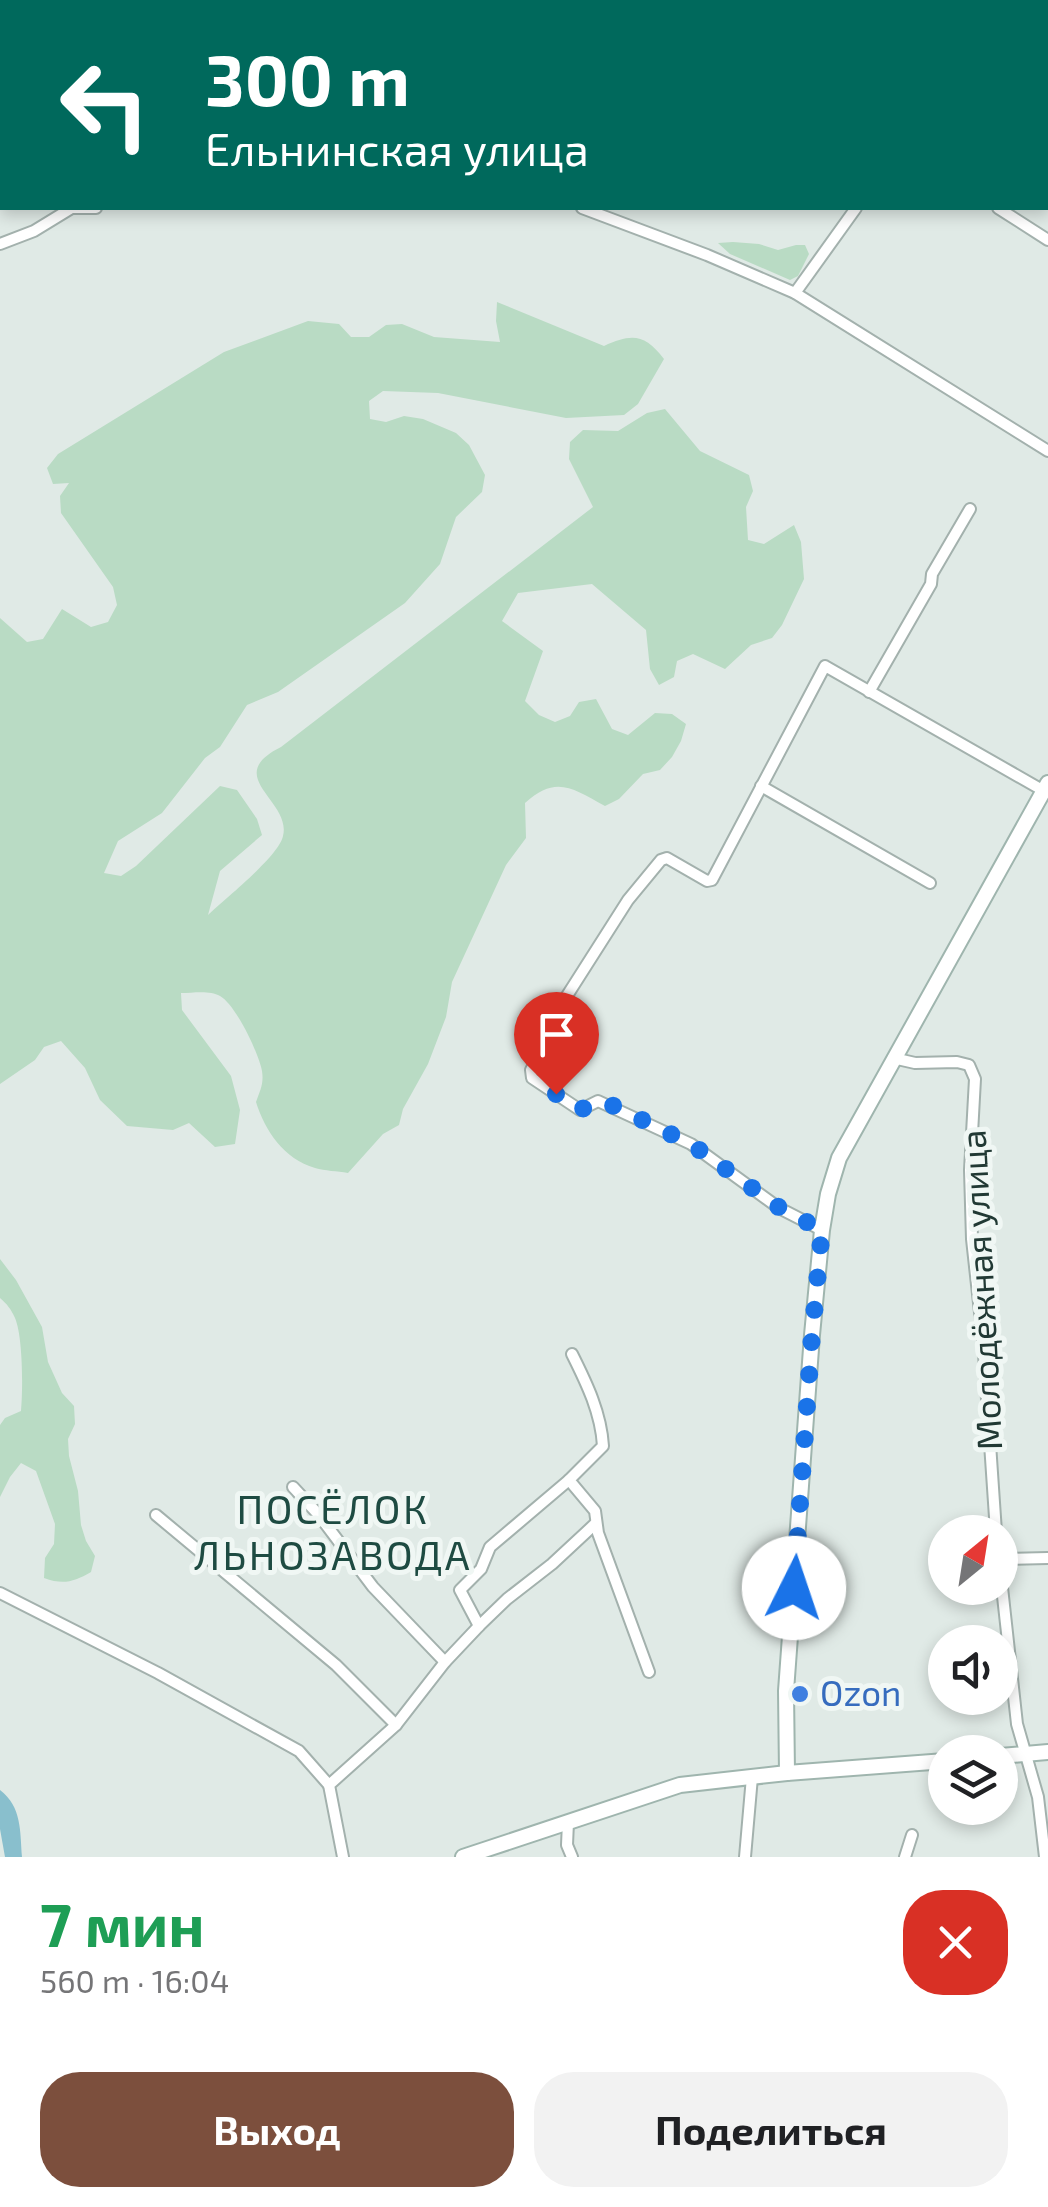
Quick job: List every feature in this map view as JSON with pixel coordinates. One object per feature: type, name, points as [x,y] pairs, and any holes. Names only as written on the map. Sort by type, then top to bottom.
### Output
[{"type":"main road","points":[[788,1773],[786,1691],[812,1335],[828,1194],[840,1158],[893,1058],[1046,787]]},
{"type":"main road","points":[[1018,1754],[1048,1752]]},
{"type":"main road","points":[[462,1857],[680,1785],[928,1761]]},
{"type":"street","points":[[0,244],[34,231],[65,210]]},
{"type":"street","points":[[587,210],[706,254],[795,293],[1048,451]]},
{"type":"street","points":[[795,293],[855,210]]},
{"type":"street","points":[[1001,210],[1048,240]]},
{"type":"street","points":[[868,692],[970,508]]},
{"type":"street","points":[[822,1230],[780,1208],[691,1144],[598,1101],[580,1110],[532,1078],[531,1070],[556,1013],[628,900],[660,860],[667,858],[712,880],[825,666],[1046,787]]},
{"type":"street","points":[[762,786],[930,883]]},
{"type":"street","name":"Молодёжная улица","points":[[893,1058],[969,1065],[975,1079],[970,1170],[972,1238],[984,1340],[995,1515]]},
{"type":"street","points":[[479,1626],[460,1590],[482,1569],[490,1546],[572,1477],[602,1446],[602,1425],[572,1354]]},
{"type":"street","points":[[572,1477],[595,1511],[597,1529],[649,1672]]},
{"type":"street","points":[[293,1487],[373,1587],[445,1662]]},
{"type":"street","points":[[156,1515],[336,1665],[396,1725]]},
{"type":"street","points":[[329,1785],[396,1725],[479,1626],[597,1529]]},
{"type":"street","points":[[1018,1559],[1048,1558]]},
{"type":"street","points":[[0,1594],[158,1673],[299,1751],[329,1785],[343,1857]]},
{"type":"street","points":[[1004,1605],[1017,1724],[1038,1797],[1045,1857]]},
{"type":"street","points":[[745,1857],[752,1777]]},
{"type":"street","points":[[568,1822],[567,1844],[572,1857]]},
{"type":"street","points":[[905,1857],[912,1835]]},
{"type":"green space","points":[[718,243],[778,250],[805,245],[809,254],[798,276],[790,280],[730,254]]},
{"type":"green space","points":[[497,302],[604,346],[623,339],[644,340],[664,359],[638,404],[624,415],[566,418],[438,393],[383,391],[369,401],[370,419],[423,419],[456,433],[469,445],[485,475],[482,492],[456,517],[440,564],[405,603],[278,692],[247,705],[220,747],[205,758],[162,813],[118,841],[104,873],[121,876],[136,866],[220,786],[237,790],[257,819],[262,835],[220,871],[208,915],[250,877],[272,855],[283,836],[278,811],[258,779],[257,768],[264,758],[593,507],[569,459],[570,442],[583,430],[618,431],[647,413],[665,409],[700,451],[749,475],[753,491],[746,507],[748,540],[764,544],[794,525],[801,542],[804,579],[782,625],[772,638],[751,645],[725,669],[693,654],[677,661],[674,677],[659,685],[650,669],[646,630],[592,584],[518,593],[502,621],[543,651],[525,701],[539,715],[555,722],[570,716],[579,702],[596,699],[612,729],[628,735],[655,713],[672,714],[686,724],[672,757],[660,770],[643,774],[619,799],[605,806],[564,787],[546,789],[525,803],[526,838],[506,865],[452,982],[446,1017],[399,1125],[383,1134],[348,1173],[304,1164],[277,1142],[256,1102],[262,1071],[256,1053],[233,1009],[216,994],[181,993],[182,1010],[231,1076],[240,1110],[235,1144],[215,1147],[189,1123],[173,1130],[127,1126],[100,1100],[85,1068],[61,1041],[44,1047],[35,1060],[0,1084],[0,618],[27,642],[43,639],[62,609],[91,627],[108,622],[117,605],[113,587],[61,513],[60,496],[69,483],[53,484],[47,468],[58,454],[224,352],[308,321],[339,324],[351,337],[369,337],[386,325],[402,324],[434,337],[500,342]]},
{"type":"green space","points":[[0,1259],[42,1327],[48,1362],[62,1393],[74,1406],[69,1456],[81,1525],[95,1556],[91,1572],[68,1581],[44,1578],[45,1558],[54,1544],[55,1524],[36,1471],[21,1463],[0,1497],[0,1425],[5,1418],[21,1411],[22,1377],[18,1327],[0,1298]]},
{"type":"water","points":[[0,1790],[16,1812],[22,1857],[5,1857]]},
{"type":"place","name":"Ozon","points":[[800,1694]]},
{"type":"district","name":"ПОСЁЛОК ЛЬНОЗАВОДА","points":[[333,1533]]},
{"type":"route","points":[[556,1094],[580,1110],[598,1101],[614,1106],[691,1144],[780,1208],[822,1230],[794,1588]]}]
